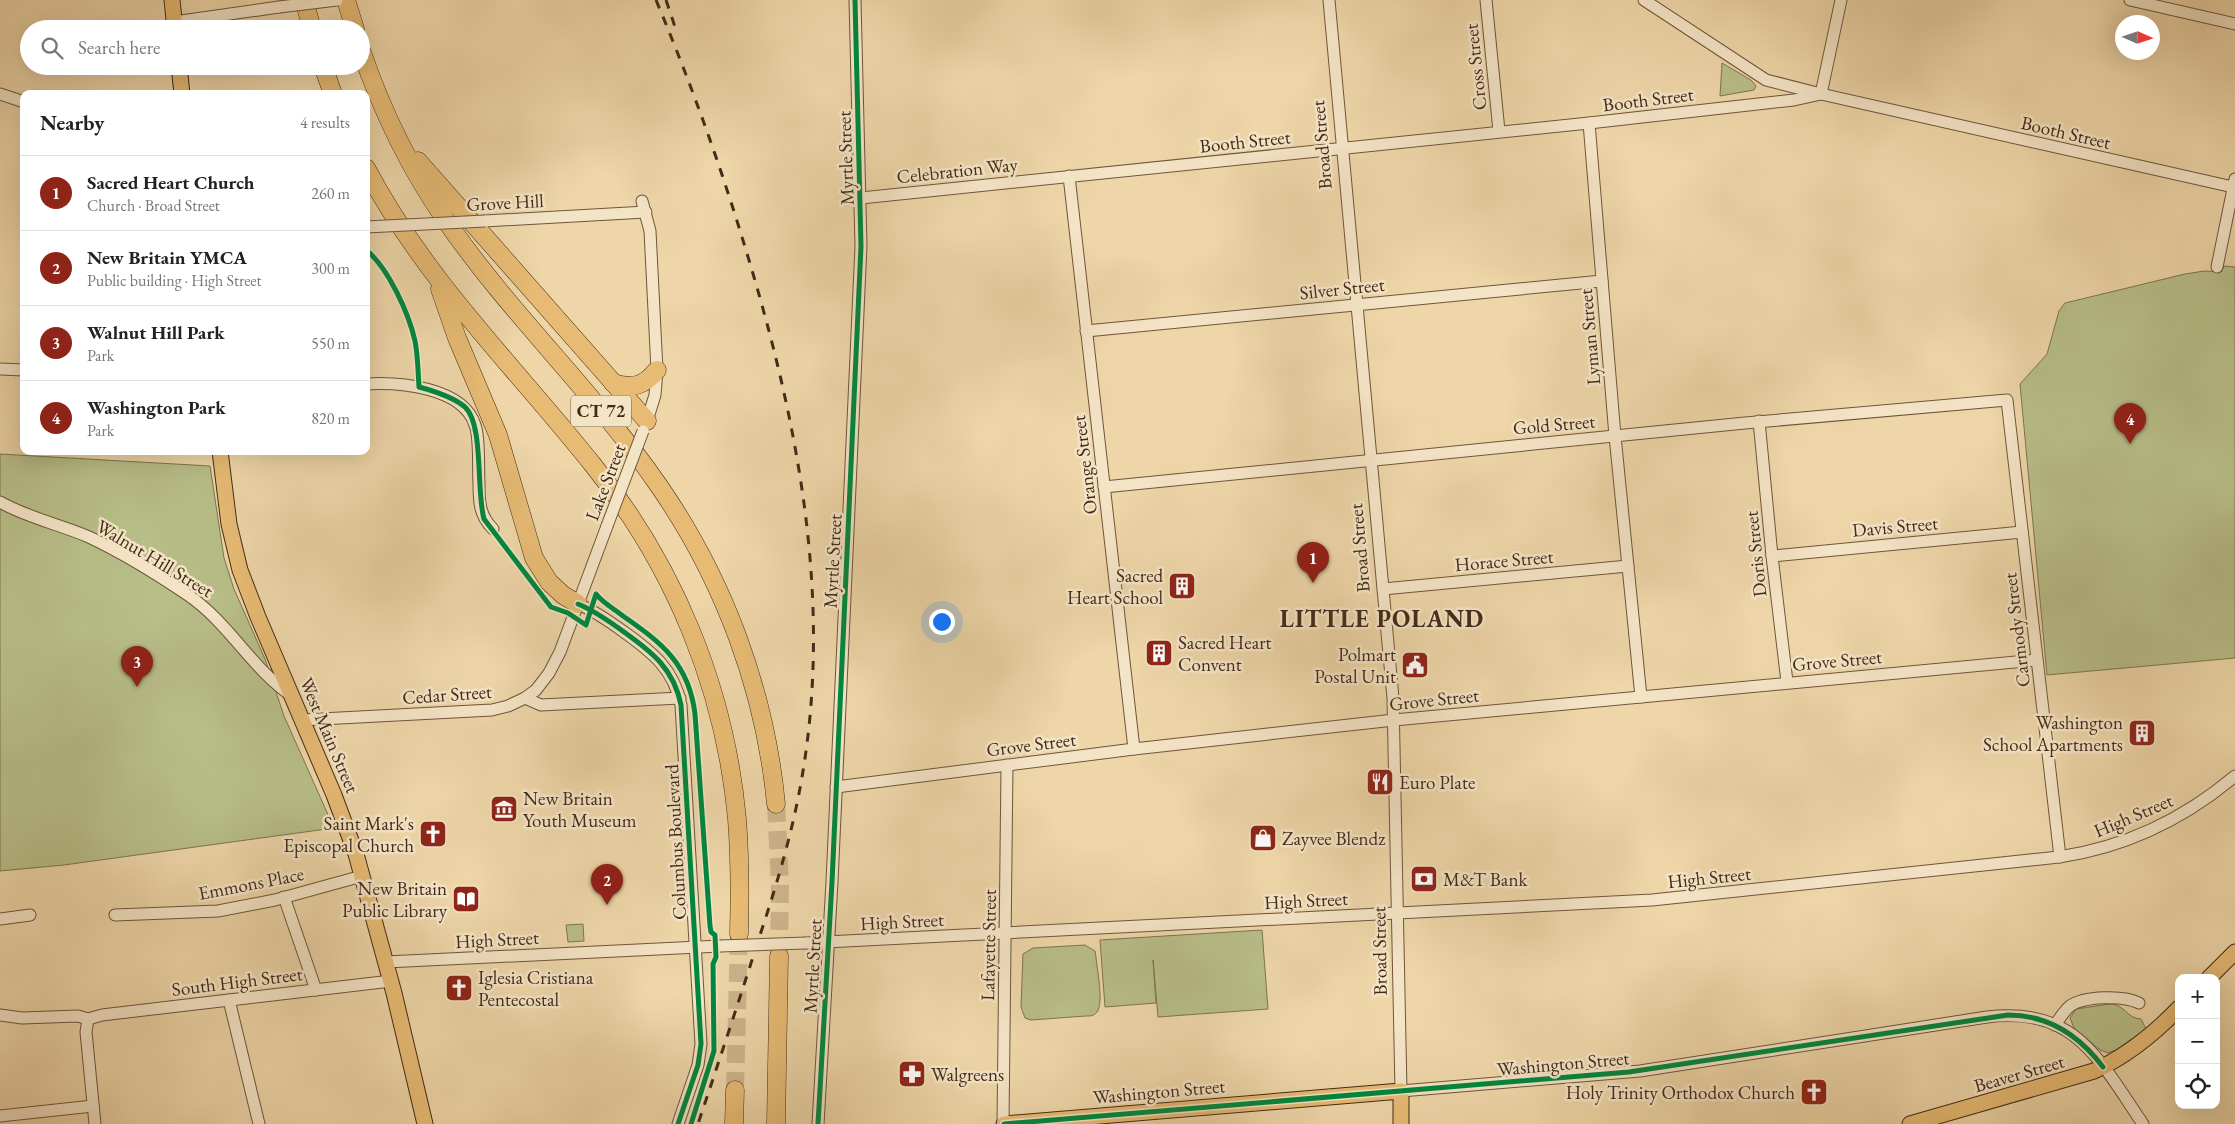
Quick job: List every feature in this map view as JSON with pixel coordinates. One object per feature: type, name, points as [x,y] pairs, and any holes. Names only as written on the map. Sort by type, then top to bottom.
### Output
[{"type":"highway","points":[[304,0],[310,20]]},
{"type":"highway","points":[[346,0],[352,20]]},
{"type":"highway","name":"CT 72","points":[[370,73],[392,128],[419,179],[458,238],[638,456],[660,486],[692,539],[721,596],[752,682],[766,737],[776,804]]},
{"type":"highway","points":[[326,75],[332,90]]},
{"type":"highway","points":[[392,128],[439,185],[613,383],[645,426]]},
{"type":"highway","name":"CT 72","points":[[370,175],[400,228],[437,279],[609,485],[650,546],[679,602],[704,663],[727,752],[738,839],[739,934]]},
{"type":"highway","points":[[437,279],[457,338],[498,434],[534,558],[549,582],[560,593],[578,604]]},
{"type":"highway","points":[[613,383],[628,387],[639,386],[646,382],[657,370]]},
{"type":"highway","points":[[776,1124],[779,956]]},
{"type":"highway","points":[[734,1124],[735,1090]]},
{"type":"main road","points":[[172,0],[174,20]]},
{"type":"main road","points":[[179,75],[181,90]]},
{"type":"main road","name":"West Main Street","points":[[220,455],[229,524],[240,570],[338,806],[362,876],[391,981],[425,1124]]},
{"type":"main road","points":[[2213,974],[2235,952]]},
{"type":"main road","name":"Beaver Street","points":[[1910,1124],[2068,1080],[2103,1067],[2144,1041],[2175,1012]]},
{"type":"main road","name":"Washington Street","points":[[1004,1124],[1401,1091]]},
{"type":"main road","name":"Broad Street","points":[[1401,1091],[1401,1124]]},
{"type":"street","points":[[203,20],[279,7],[337,0]]},
{"type":"street","name":"Myrtle Street","points":[[818,1124],[829,942],[861,260],[855,0]]},
{"type":"street","name":"Broad Street","points":[[1329,0],[1394,720],[1401,1091]]},
{"type":"street","name":"Cross Street","points":[[1486,0],[1498,131]]},
{"type":"street","points":[[1644,0],[1766,80],[1821,94],[1841,0]]},
{"type":"street","points":[[2130,0],[2235,24]]},
{"type":"street","points":[[0,94],[20,101]]},
{"type":"street","name":"Booth Street","points":[[1063,176],[1588,123],[1794,100],[1821,94],[2234,183]]},
{"type":"street","name":"Lyman Street","points":[[1588,123],[1615,436],[1641,697]]},
{"type":"street","name":"Celebration Way","points":[[861,198],[1063,176]]},
{"type":"street","name":"Orange Street","points":[[1063,176],[1086,330],[1134,749]]},
{"type":"street","points":[[2217,267],[2234,183]]},
{"type":"street","name":"Grove Hill","points":[[370,227],[485,221],[644,206]]},
{"type":"street","name":"Lake Street","points":[[525,698],[540,686],[553,667],[645,426],[655,395],[657,370],[650,231],[644,206]]},
{"type":"street","name":"Silver Street","points":[[1086,330],[1602,280]]},
{"type":"street","points":[[0,369],[20,370]]},
{"type":"street","points":[[370,384],[410,385],[453,399],[466,408],[476,425],[480,505],[484,519],[493,529]]},
{"type":"street","name":"Gold Street","points":[[1104,487],[1370,459],[2007,400]]},
{"type":"street","name":"Carmody Street","points":[[2007,400],[2060,856]]},
{"type":"street","name":"Doris Street","points":[[1759,422],[1787,682]]},
{"type":"street","name":"Walnut Hill Street","points":[[0,502],[26,515],[96,541],[188,595],[225,627],[264,674],[292,696]]},
{"type":"street","name":"Davis Street","points":[[1772,556],[2022,532]]},
{"type":"street","name":"Horace Street","points":[[1382,589],[1628,566]]},
{"type":"street","name":"Columbus Boulevard","points":[[578,604],[600,615],[653,653],[669,671],[680,698],[683,716],[701,1049],[698,1066],[678,1124]]},
{"type":"street","name":"Grove Street","points":[[836,787],[1134,749],[1394,720],[2036,660]]},
{"type":"street","points":[[525,698],[541,705],[680,698]]},
{"type":"street","name":"Cedar Street","points":[[302,720],[492,710],[508,706],[525,698]]},
{"type":"street","name":"Lafayette Street","points":[[1004,1124],[1007,766]]},
{"type":"street","name":"High Street","points":[[386,962],[1006,934],[1676,898],[2060,856],[2110,846],[2149,831],[2191,809],[2235,776]]},
{"type":"street","name":"Emmons Place","points":[[115,914],[215,911],[284,897],[362,876]]},
{"type":"street","points":[[284,897],[316,990]]},
{"type":"street","points":[[0,919],[30,915]]},
{"type":"street","name":"South High Street","points":[[0,1014],[22,1018],[78,1016],[88,1019],[98,1015],[391,981]]},
{"type":"street","points":[[2055,1024],[2067,1009],[2078,1002],[2120,997],[2139,1003]]},
{"type":"street","points":[[229,1000],[259,1124]]},
{"type":"street","name":"Washington Street","points":[[1401,1091],[1640,1071],[1994,1016],[2027,1016],[2055,1024],[2082,1042],[2103,1067],[2143,1124]]},
{"type":"street","points":[[88,1019],[86,1028],[95,1124]]},
{"type":"street","points":[[0,1116],[93,1106]]},
{"type":"green space","points":[[1722,63],[1751,80],[1756,86],[1754,90],[1720,96]]},
{"type":"green space","points":[[2224,266],[2235,267],[2235,658],[2047,675],[2020,384],[2047,354],[2059,311],[2065,303],[2185,274],[2204,271],[2221,272]]},
{"type":"green space","points":[[0,454],[210,466],[224,558],[234,589],[265,659],[284,716],[334,828],[64,865],[0,871]]},
{"type":"green space","points":[[583,924],[584,941],[568,942],[566,925]]},
{"type":"green space","points":[[1262,930],[1268,1009],[1158,1017],[1153,960],[1156,1003],[1105,1007],[1100,940]]},
{"type":"green space","points":[[1085,945],[1095,951],[1100,994],[1097,1012],[1089,1016],[1031,1020],[1025,1018],[1021,1007],[1023,954],[1033,948]]},
{"type":"green space","points":[[2114,1004],[2132,1017],[2141,1019],[2146,1029],[2116,1050],[2108,1053],[2100,1050],[2074,1028],[2070,1018],[2076,1009]]},
{"type":"tunnel","points":[[776,804],[780,884],[779,956]]},
{"type":"tunnel","points":[[735,1090],[739,934]]},
{"type":"railway","points":[[656,0],[693,92],[715,154],[764,311],[794,441],[804,506],[811,572],[813,638],[811,705],[799,792],[785,854],[773,894],[698,1124]]},
{"type":"railway","points":[[666,0],[677,33]]},
{"type":"cycle path","points":[[818,1124],[832,882],[861,246],[855,0]]},
{"type":"cycle path","points":[[370,254],[390,279],[408,318],[416,347],[419,387],[455,400],[465,407],[471,416],[477,443],[480,492],[484,519],[551,607],[568,613],[586,625],[596,594],[661,646],[680,668],[687,681],[695,714],[710,926],[711,932],[715,935],[716,957],[713,964],[714,1051],[691,1124]]},
{"type":"cycle path","points":[[578,604],[607,620],[652,654],[673,681],[681,705],[701,1044],[698,1065],[678,1124]]},
{"type":"cycle path","points":[[1004,1124],[1629,1072],[2008,1015],[2037,1019],[2062,1029],[2084,1045],[2103,1067]]},
{"type":"place","name":"Washington Park","points":[[2130,444]]},
{"type":"place","name":"Sacred Heart Church","points":[[1313,583]]},
{"type":"place","name":"Sacred Heart School","points":[[1182,586]]},
{"type":"place","name":"Sacred Heart Convent","points":[[1159,653]]},
{"type":"place","name":"Polmart Postal Unit","points":[[1415,665]]},
{"type":"place","name":"Walnut Hill Park","points":[[137,687]]},
{"type":"place","name":"Washington School Apartments","points":[[2142,733]]},
{"type":"place","name":"Euro Plate","points":[[1380,782]]},
{"type":"place","name":"New Britain Youth Museum","points":[[504,809]]},
{"type":"place","name":"Saint Mark's Episcopal Church","points":[[433,834]]},
{"type":"place","name":"Zayvee Blendz","points":[[1263,838]]},
{"type":"place","name":"M&T Bank","points":[[1424,879]]},
{"type":"place","name":"New Britain Public Library","points":[[466,899]]},
{"type":"place","name":"New Britain YMCA","points":[[607,905]]},
{"type":"place","name":"Iglesia Cristiana Pentecostal","points":[[459,988]]},
{"type":"place","name":"Walgreens","points":[[912,1074]]},
{"type":"place","name":"Holy Trinity Orthodox Church","points":[[1814,1092]]},
{"type":"district","name":"LITTLE POLAND","points":[[1382,619]]}]
